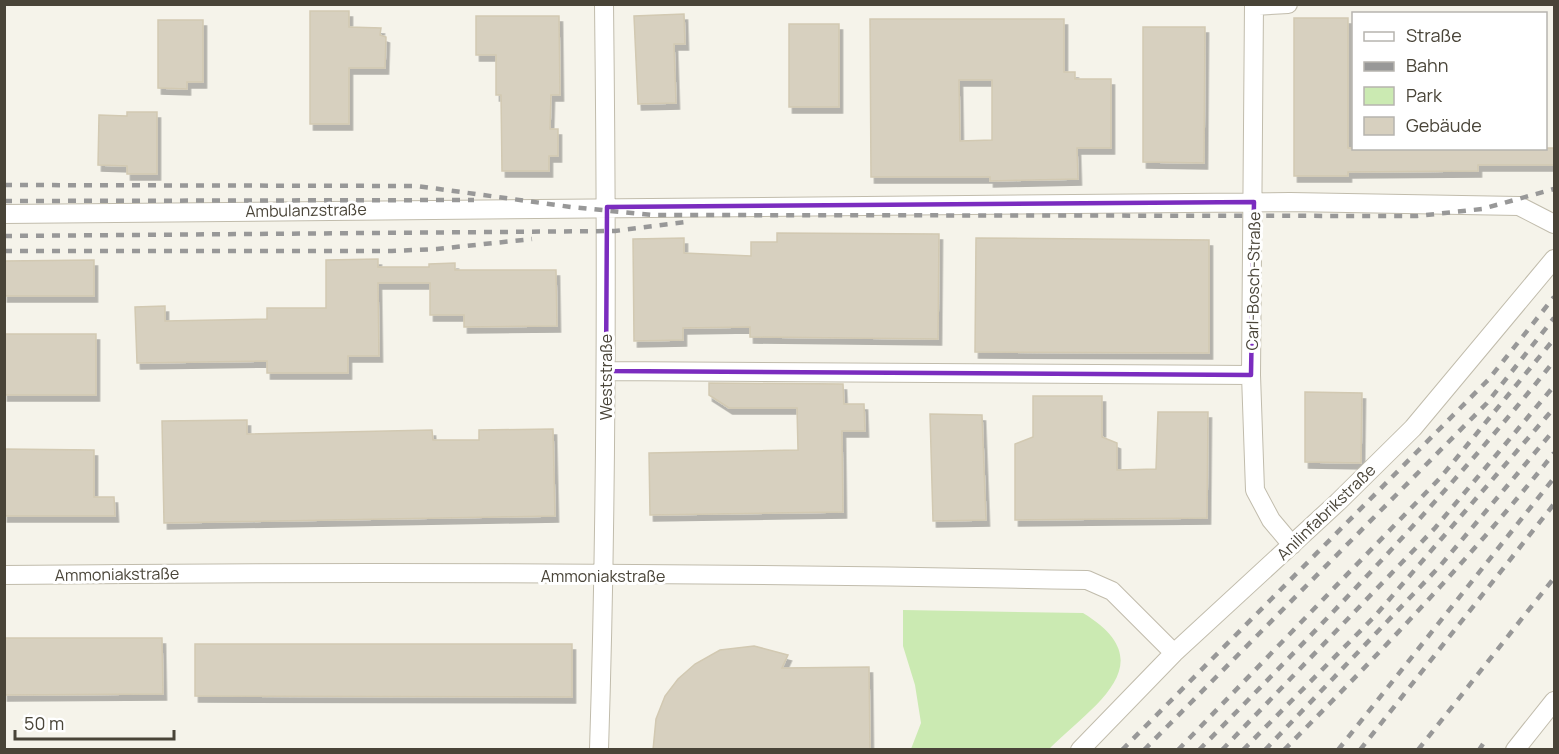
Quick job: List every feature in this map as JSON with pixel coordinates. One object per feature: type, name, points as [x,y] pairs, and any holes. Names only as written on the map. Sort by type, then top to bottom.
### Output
[{"type":"street","name":"Weststraße","points":[[599,750],[606,371],[607,207],[604,4]]},
{"type":"street","points":[[1254,5],[1288,4]]},
{"type":"street","name":"Carl-Bosch-Straße","points":[[1254,5],[1251,375],[1255,490],[1270,520],[1292,545]]},
{"type":"street","name":"Ambulanzstraße","points":[[4,214],[1254,202],[1519,206],[1554,224]]},
{"type":"street","name":"Anilinfabrikstraße","points":[[1080,750],[1174,653],[1292,545],[1413,428],[1554,259]]},
{"type":"street","points":[[606,371],[1251,375]]},
{"type":"street","name":"Ammoniakstraße","points":[[4,575],[182,573],[1086,580],[1112,591],[1174,653]]},
{"type":"street","points":[[1515,750],[1554,701]]},
{"type":"highlighted area","points":[[1254,202],[1251,375],[606,371],[607,207]]},
{"type":"green space","points":[[903,610],[1083,613],[1107,631],[1119,649],[1120,666],[1114,683],[1101,700],[1049,749],[911,749],[921,723],[915,685],[903,646]]},
{"type":"building","points":[[310,11],[349,11],[349,27],[381,28],[380,35],[386,37],[385,68],[349,68],[349,124],[310,124]]},
{"type":"building","points":[[684,14],[685,44],[674,44],[676,103],[638,104],[634,16]]},
{"type":"building","points":[[476,16],[559,16],[560,95],[551,95],[550,129],[558,129],[558,156],[549,156],[549,171],[502,171],[501,95],[496,95],[496,55],[476,55]]},
{"type":"building","points":[[1294,18],[1348,18],[1348,148],[1352,150],[1547,150],[1547,148],[1554,148],[1554,165],[1478,165],[1478,171],[1348,172],[1348,176],[1294,176]]},
{"type":"building","points":[[870,19],[1064,19],[1064,72],[1075,72],[1075,79],[1111,79],[1111,148],[1077,148],[1078,179],[990,181],[990,177],[871,177]],"holes":[[[959,80],[992,80],[992,140],[960,141]]]},
{"type":"building","points":[[158,20],[203,20],[203,82],[187,82],[187,89],[158,88]]},
{"type":"building","points":[[789,24],[839,24],[839,107],[789,107]]},
{"type":"building","points":[[1143,27],[1205,27],[1204,163],[1143,162]]},
{"type":"building","points":[[127,112],[157,112],[157,174],[127,174],[127,166],[98,165],[99,115],[127,116]]},
{"type":"building","points":[[777,233],[939,234],[938,339],[750,337],[750,327],[683,328],[683,340],[634,341],[633,239],[684,238],[684,253],[751,256],[751,242],[777,242]]},
{"type":"building","points":[[976,238],[1209,240],[1209,353],[975,352]]},
{"type":"building","points":[[378,259],[378,267],[429,267],[429,264],[455,263],[455,270],[556,270],[557,326],[464,327],[464,315],[430,315],[430,283],[378,283],[379,356],[348,356],[348,373],[267,373],[267,361],[137,363],[135,307],[165,306],[165,321],[267,319],[267,308],[326,308],[326,260]]},
{"type":"building","points":[[94,260],[94,296],[4,296],[4,261]]},
{"type":"building","points":[[4,334],[96,334],[96,395],[4,395]]},
{"type":"building","points":[[709,383],[843,384],[844,404],[864,404],[865,431],[842,431],[843,512],[650,515],[649,453],[798,450],[797,408],[729,408],[709,395]]},
{"type":"building","points":[[1305,392],[1362,393],[1361,463],[1305,462]]},
{"type":"building","points":[[1033,396],[1102,396],[1102,437],[1117,443],[1117,470],[1156,469],[1158,412],[1208,412],[1207,518],[1015,520],[1015,444],[1033,437]]},
{"type":"building","points":[[930,414],[982,415],[986,520],[933,521]]},
{"type":"building","points":[[247,420],[247,434],[432,430],[433,440],[479,440],[479,430],[553,429],[555,516],[164,523],[162,421]]},
{"type":"building","points":[[4,449],[94,450],[94,497],[114,497],[115,516],[4,516]]},
{"type":"building","points":[[4,638],[162,638],[163,694],[4,695]]},
{"type":"building","points":[[195,644],[572,644],[572,697],[195,696]]},
{"type":"building","points":[[754,646],[788,655],[782,668],[869,667],[870,750],[653,750],[656,719],[665,696],[678,679],[695,664],[720,650]]},
{"type":"railway","points":[[4,185],[417,186],[571,207],[652,215],[1417,216],[1482,209],[1554,189]]},
{"type":"railway","points":[[4,201],[474,200]]},
{"type":"railway","points":[[4,236],[615,231],[685,222]]},
{"type":"railway","points":[[4,251],[392,251],[437,249],[532,239]]},
{"type":"railway","points":[[1122,750],[1489,379],[1554,297]]},
{"type":"railway","points":[[1144,750],[1487,403],[1554,318]]},
{"type":"railway","points":[[1178,750],[1441,477],[1554,339]]},
{"type":"railway","points":[[1199,750],[1337,608],[1426,512],[1554,361]]},
{"type":"railway","points":[[1222,750],[1435,528],[1554,386]]},
{"type":"railway","points":[[1243,750],[1375,616],[1554,408]]},
{"type":"railway","points":[[1265,750],[1440,566],[1554,430]]},
{"type":"railway","points":[[1284,750],[1423,605],[1554,453]]},
{"type":"railway","points":[[1338,750],[1554,478]]},
{"type":"railway","points":[[1360,750],[1554,504]]},
{"type":"railway","points":[[1418,750],[1554,578]]},
{"type":"railway","points":[[1479,750],[1483,744]]}]
